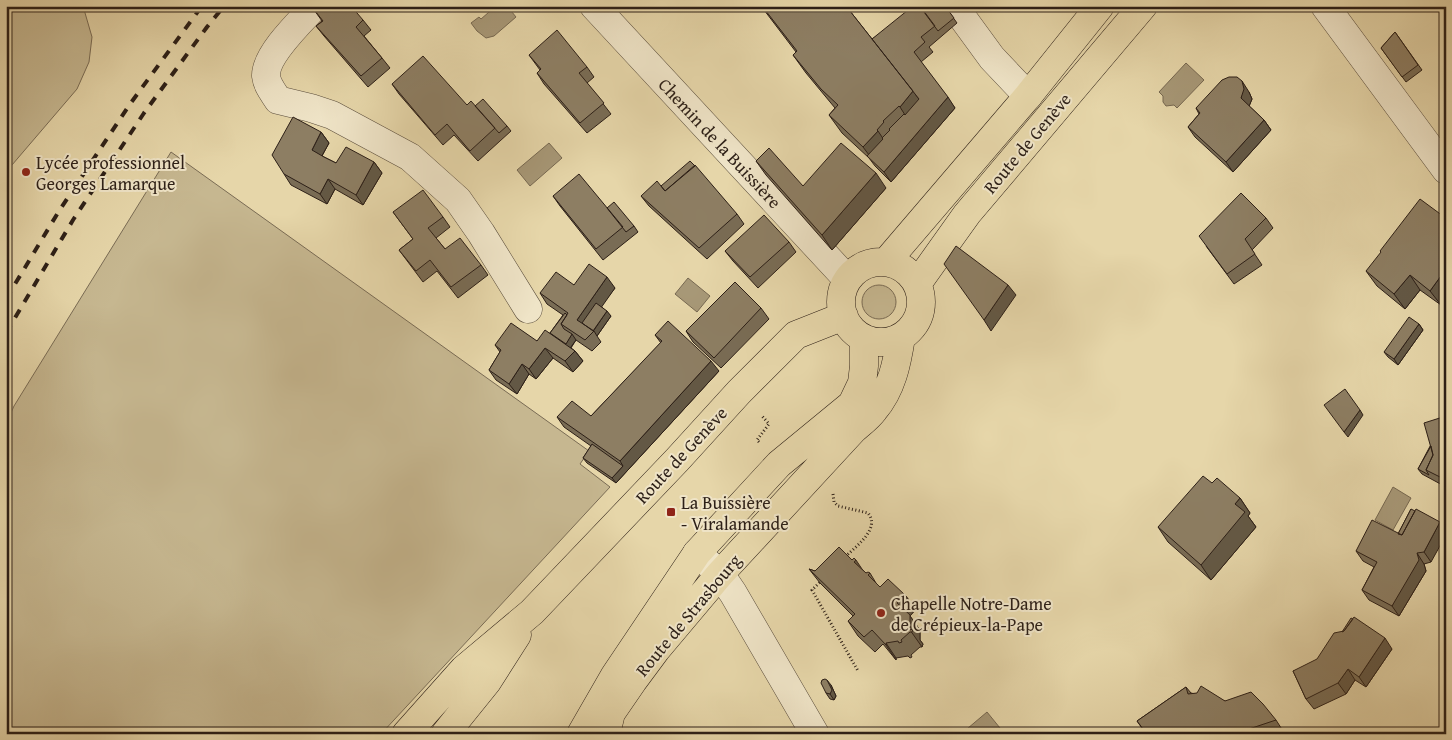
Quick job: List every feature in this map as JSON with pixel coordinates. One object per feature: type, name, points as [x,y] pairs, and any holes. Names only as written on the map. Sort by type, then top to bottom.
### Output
[{"type":"main road","name":"Route de Genève","points":[[886,262],[1028,96],[1100,6]]},
{"type":"main road","name":"Route de Genève","points":[[917,284],[967,214],[1143,6]]},
{"type":"main road","points":[[875,262],[886,262],[898,266],[909,274],[917,284],[921,296],[921,308],[917,319],[901,337],[889,341],[876,342],[864,338],[848,326],[841,304],[842,291],[847,280],[855,271],[875,262]]},
{"type":"main road","name":"Route de Genève","points":[[406,734],[464,669],[532,612],[739,392],[796,335],[844,316]]},
{"type":"main road","name":"Route de Strasbourg","points":[[606,727],[633,681],[656,650],[720,574],[848,436],[875,410],[889,389],[901,337]]},
{"type":"main road","name":"Route de Strasbourg","points":[[581,734],[615,674],[698,553],[779,464],[852,404],[862,383],[864,338]]},
{"type":"main road","name":"Route de Genève","points":[[445,734],[487,682],[532,612]]},
{"type":"street","points":[[315,6],[282,41],[269,64],[266,74],[270,87],[278,100],[332,115],[410,157],[458,200],[481,233],[528,309]]},
{"type":"street","name":"Chemin de la Buissière","points":[[594,6],[847,280]]},
{"type":"street","points":[[954,6],[992,58],[1028,96]]},
{"type":"street","points":[[1325,6],[1446,170]]},
{"type":"street","points":[[698,553],[720,574],[733,593],[815,734]]},
{"type":"path","points":[[762,416],[769,424],[757,440],[762,446]]},
{"type":"path","points":[[834,489],[832,495],[834,502],[838,506],[868,512],[872,519],[871,528],[867,535],[840,562]]},
{"type":"path","points":[[826,576],[812,590],[858,671]]},
{"type":"shaded area","points":[[6,6],[83,6],[92,37],[89,62],[77,89],[6,172]]},
{"type":"shaded area","points":[[496,6],[507,6],[516,17],[494,36],[486,38],[471,23],[479,17],[481,19]]},
{"type":"shaded area","points":[[1186,63],[1204,80],[1177,108],[1174,105],[1166,106],[1163,102],[1163,96],[1159,92]]},
{"type":"shaded area","points":[[549,143],[562,158],[530,186],[517,170]]},
{"type":"shaded area","points":[[171,152],[589,451],[580,464],[610,487],[381,734],[6,734],[6,424],[14,406]]},
{"type":"shaded area","points":[[688,278],[710,296],[697,312],[675,294]]},
{"type":"shaded area","points":[[879,285],[886,286],[891,290],[895,295],[895,309],[891,314],[886,318],[879,319],[872,318],[867,314],[863,309],[862,302],[863,295],[867,290],[872,286]]},
{"type":"shaded area","points":[[1393,487],[1411,498],[1393,530],[1375,520]]},
{"type":"shaded area","points":[[987,712],[1000,728],[993,734],[961,734]]},
{"type":"building","points":[[312,6],[351,6],[363,20],[356,27],[382,58],[361,76],[316,26],[323,21]]},
{"type":"building","points":[[762,6],[846,6],[913,91],[900,107],[883,121],[878,131],[863,147],[829,115],[838,105],[821,89],[793,55],[797,51]]},
{"type":"building","points":[[913,6],[920,6],[935,26],[921,37],[925,42],[914,52],[948,97],[884,172],[867,156],[883,139],[889,129],[919,99],[872,39]]},
{"type":"building","points":[[923,6],[945,6],[954,18],[938,31],[921,8]]},
{"type":"building","points":[[557,30],[587,67],[579,73],[604,103],[580,123],[537,73],[541,69],[529,55]]},
{"type":"building","points":[[1395,32],[1418,65],[1402,77],[1381,48]]},
{"type":"building","points":[[423,56],[467,105],[471,101],[495,128],[470,151],[447,124],[435,135],[392,84]]},
{"type":"building","points":[[1229,77],[1237,77],[1242,81],[1244,89],[1241,98],[1264,120],[1226,162],[1188,127],[1200,113],[1196,108],[1222,80]]},
{"type":"building","points":[[483,99],[507,126],[499,133],[475,106]]},
{"type":"building","points":[[293,117],[321,132],[312,150],[324,157],[336,163],[346,147],[374,162],[356,195],[328,179],[320,194],[284,174],[272,155]]},
{"type":"building","points":[[841,143],[876,173],[822,235],[756,161],[769,148],[803,186]]},
{"type":"building","points":[[690,161],[695,166],[665,191],[661,186]]},
{"type":"building","points":[[695,165],[737,214],[699,248],[641,196],[657,181],[665,191]]},
{"type":"building","points":[[579,174],[623,227],[596,249],[553,196]]},
{"type":"building","points":[[423,190],[443,217],[428,228],[445,249],[460,238],[481,265],[451,287],[430,260],[416,271],[399,250],[413,239],[393,212]]},
{"type":"building","points":[[1241,193],[1266,218],[1245,239],[1255,254],[1227,274],[1199,236]]},
{"type":"building","points":[[1420,199],[1446,220],[1446,269],[1430,291],[1410,275],[1394,294],[1366,271]]},
{"type":"building","points":[[614,202],[634,226],[626,232],[607,208]]},
{"type":"building","points":[[764,215],[789,242],[750,277],[725,251]]},
{"type":"building","points":[[956,246],[1008,285],[984,320],[944,264]]},
{"type":"building","points":[[589,264],[607,277],[577,320],[594,331],[585,340],[561,324],[568,313],[540,293],[556,272],[574,285]]},
{"type":"building","points":[[735,282],[761,308],[714,358],[686,331]]},
{"type":"building","points":[[596,303],[607,311],[593,331],[582,323]]},
{"type":"building","points":[[565,313],[567,315],[561,324],[564,329],[572,334],[566,344],[550,333]]},
{"type":"building","points":[[1409,317],[1419,324],[1394,359],[1384,352]]},
{"type":"building","points":[[668,321],[711,361],[620,461],[557,417],[572,401],[591,416],[662,341],[655,335]]},
{"type":"building","points":[[511,323],[537,341],[545,330],[575,351],[565,361],[545,348],[529,369],[522,364],[509,384],[489,370],[501,350],[495,345]]},
{"type":"building","points":[[1345,389],[1360,410],[1344,432],[1324,405]]},
{"type":"building","points":[[1446,416],[1446,480],[1426,470],[1433,455],[1424,423]]},
{"type":"building","points":[[592,444],[623,466],[612,478],[583,458]]},
{"type":"building","points":[[1431,446],[1433,455],[1426,470],[1429,475],[1418,469]]},
{"type":"building","points":[[1203,476],[1212,483],[1217,478],[1240,498],[1235,504],[1245,512],[1201,565],[1158,527]]},
{"type":"building","points":[[1411,509],[1415,511],[1402,535],[1398,534]]},
{"type":"building","points":[[1416,509],[1440,522],[1424,552],[1417,553],[1419,560],[1392,606],[1362,590],[1377,562],[1356,551],[1372,520],[1402,535]]},
{"type":"building","name":"Chapelle Notre-Dame de Crépieux-la-Pape","points":[[839,547],[852,560],[854,558],[856,560],[854,562],[866,573],[870,573],[868,575],[880,587],[888,579],[905,595],[897,603],[910,615],[910,630],[913,629],[912,632],[901,640],[902,642],[886,643],[886,645],[872,630],[864,637],[848,621],[855,614],[809,569],[815,571]]},
{"type":"building","points":[[1354,617],[1385,638],[1359,677],[1348,669],[1338,683],[1306,699],[1293,671],[1317,659],[1334,633],[1344,631]]},
{"type":"building","points":[[1351,618],[1353,619],[1342,632]]},
{"type":"building","points":[[825,679],[832,690],[830,694],[826,693],[821,683]]},
{"type":"building","points":[[1201,686],[1225,701],[1251,692],[1276,720],[1234,734],[1147,734],[1137,721],[1186,687],[1188,694],[1197,693]]},
{"type":"railway","points":[[6,299],[59,211],[130,104],[202,6]]},
{"type":"railway","points":[[6,333],[73,220],[144,113],[224,6]]},
{"type":"place","name":"Lycée professionnel Georges Lamarque","points":[[26,172]]},
{"type":"place","name":"La Buissière - Viralamande","points":[[671,512]]},
{"type":"place","name":"Chapelle Notre-Dame de Crépieux-la-Pape","points":[[881,613]]}]
